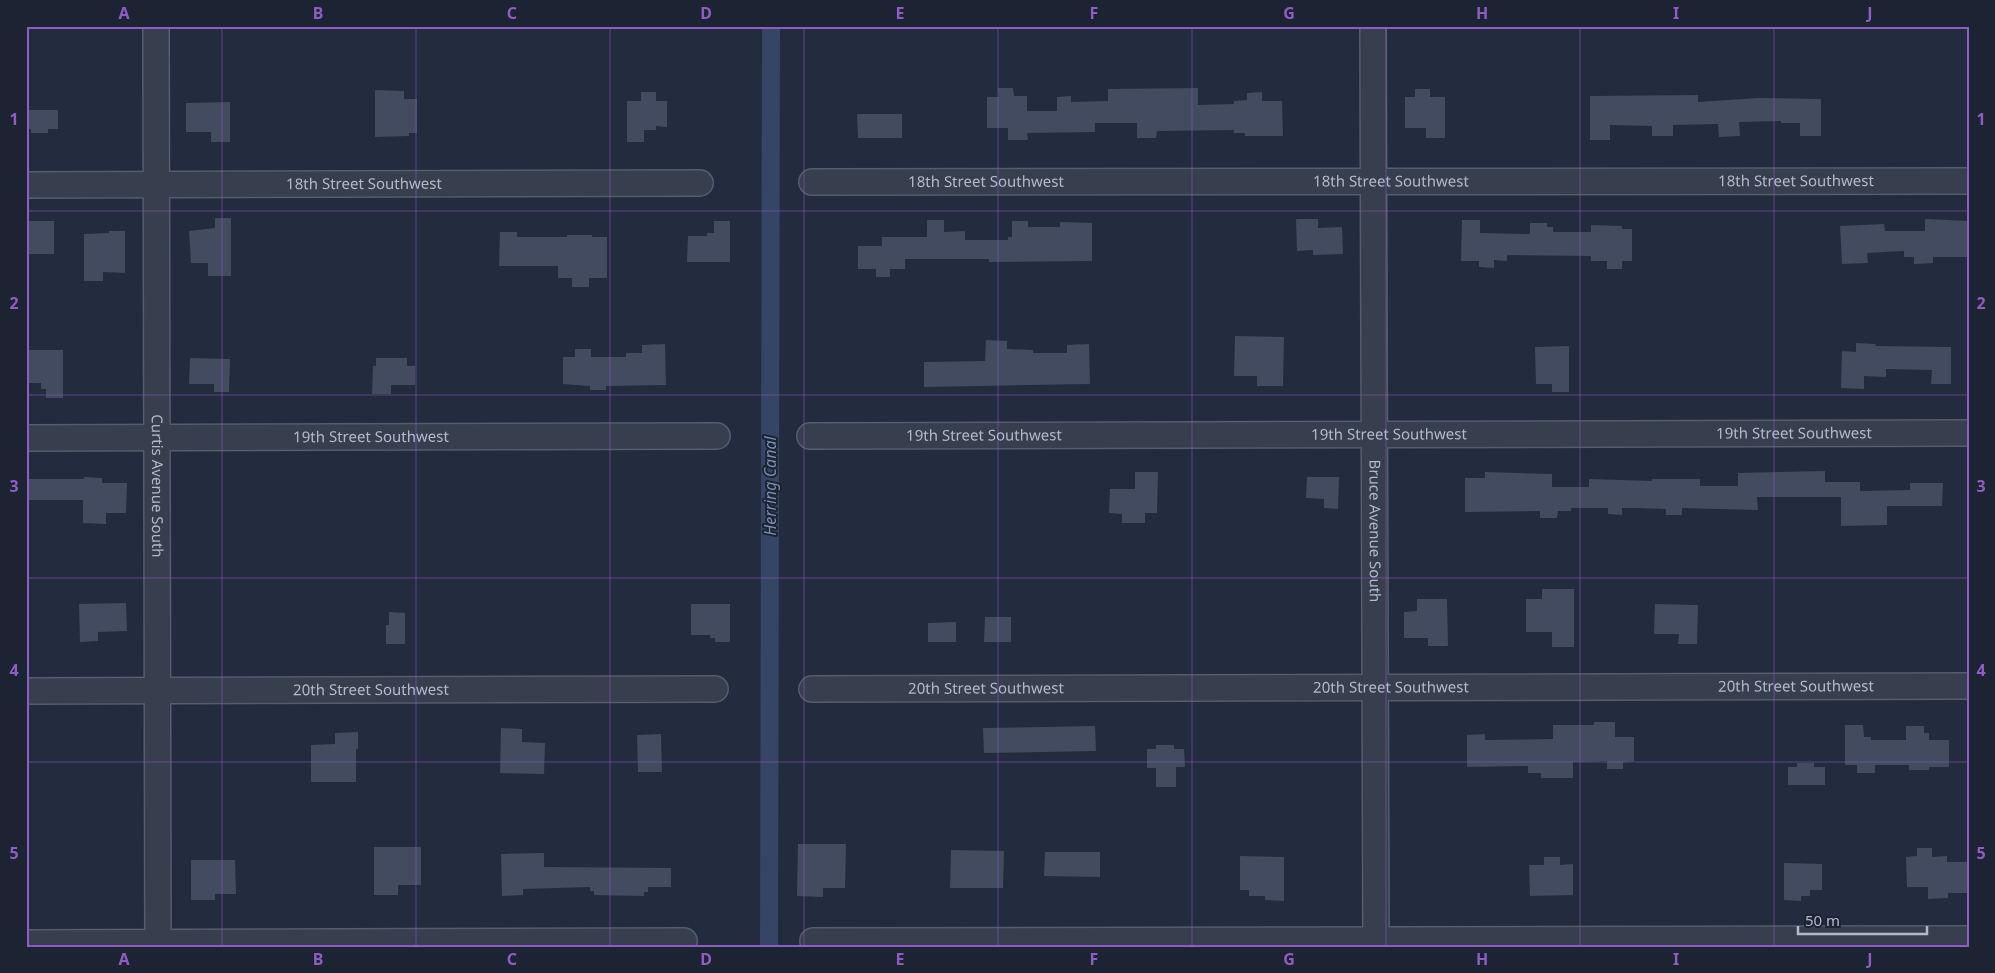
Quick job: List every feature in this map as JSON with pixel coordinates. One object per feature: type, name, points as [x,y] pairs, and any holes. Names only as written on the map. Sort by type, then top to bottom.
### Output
[{"type":"street","name":"Curtis Avenue South","points":[[156,26],[158,944]]},
{"type":"street","name":"Bruce Avenue South","points":[[1373,26],[1376,943]]},
{"type":"street","name":"18th Street Southwest","points":[[812,182],[1969,181]]},
{"type":"street","name":"18th Street Southwest","points":[[26,185],[700,183]]},
{"type":"street","name":"19th Street Southwest","points":[[810,436],[1969,433]]},
{"type":"street","name":"19th Street Southwest","points":[[26,438],[717,436]]},
{"type":"street","name":"20th Street Southwest","points":[[812,689],[1969,686]]},
{"type":"street","name":"20th Street Southwest","points":[[26,691],[158,689],[715,689]]},
{"type":"street","points":[[813,941],[1376,943],[1969,939]]},
{"type":"street","points":[[26,943],[684,942]]},
{"type":"building","points":[[998,88],[1013,88],[1014,96],[1027,96],[1027,111],[1057,111],[1057,97],[1071,96],[1071,102],[1108,101],[1108,89],[1198,88],[1198,105],[1234,104],[1234,101],[1247,100],[1247,93],[1262,92],[1262,101],[1282,101],[1283,136],[1245,136],[1245,133],[1234,133],[1234,130],[1157,131],[1156,138],[1137,138],[1137,123],[1095,123],[1095,132],[1027,133],[1028,140],[1008,140],[1008,128],[987,128],[987,97],[999,97]]},
{"type":"building","points":[[1415,89],[1430,89],[1430,97],[1445,97],[1445,138],[1426,138],[1426,128],[1405,128],[1405,97],[1415,97]]},
{"type":"building","points":[[375,90],[404,91],[404,99],[417,99],[417,133],[409,133],[409,136],[375,137]]},
{"type":"building","points":[[641,92],[656,92],[656,101],[667,101],[667,127],[656,126],[656,130],[644,130],[644,142],[627,142],[627,101],[641,101]]},
{"type":"building","points":[[1698,95],[1698,102],[1758,98],[1821,99],[1821,136],[1800,136],[1800,123],[1781,123],[1781,121],[1739,122],[1740,136],[1719,137],[1718,124],[1673,125],[1673,136],[1652,136],[1652,126],[1610,125],[1610,140],[1590,140],[1590,96]]},
{"type":"building","points":[[230,102],[230,142],[211,142],[211,132],[186,132],[186,103]]},
{"type":"building","points":[[26,110],[58,110],[58,129],[48,129],[48,133],[31,133],[31,129],[26,129]]},
{"type":"building","points":[[857,114],[902,114],[902,138],[858,138]]},
{"type":"building","points":[[215,218],[231,218],[231,276],[208,276],[208,263],[191,263],[189,231],[215,228]]},
{"type":"building","points":[[1296,219],[1318,219],[1318,228],[1342,227],[1343,254],[1313,255],[1313,250],[1297,251]]},
{"type":"building","points":[[1925,219],[1969,221],[1969,257],[1933,257],[1933,263],[1914,264],[1914,257],[1904,257],[1904,251],[1867,253],[1868,263],[1842,264],[1840,226],[1884,224],[1885,231],[1925,231]]},
{"type":"building","points":[[927,220],[944,220],[944,232],[965,231],[965,240],[1008,240],[1008,237],[1012,237],[1012,221],[1028,221],[1028,227],[1060,227],[1060,222],[1092,223],[1092,261],[989,262],[989,259],[905,259],[905,269],[890,269],[890,277],[876,277],[876,269],[858,269],[858,246],[882,246],[882,237],[927,237]]},
{"type":"building","points":[[1462,220],[1480,220],[1480,233],[1530,234],[1530,223],[1547,223],[1547,227],[1553,227],[1553,232],[1591,232],[1591,225],[1622,226],[1622,229],[1632,229],[1632,261],[1622,261],[1622,269],[1607,269],[1607,261],[1591,261],[1591,256],[1507,255],[1507,261],[1494,260],[1494,268],[1479,267],[1479,261],[1461,261]]},
{"type":"building","points":[[26,221],[54,221],[54,254],[26,254]]},
{"type":"building","points":[[714,221],[730,221],[730,262],[687,262],[688,236],[707,236],[707,233],[714,233]]},
{"type":"building","points":[[109,231],[125,231],[125,273],[103,272],[103,281],[84,281],[84,234],[109,233]]},
{"type":"building","points":[[500,232],[517,232],[517,237],[592,235],[592,237],[607,237],[607,278],[589,278],[589,287],[572,287],[572,278],[558,278],[558,266],[499,266]]},
{"type":"building","points":[[1235,336],[1284,337],[1283,386],[1257,386],[1257,376],[1234,376]]},
{"type":"building","points":[[986,340],[1007,341],[1007,349],[1033,350],[1033,353],[1067,353],[1067,345],[1089,344],[1090,384],[924,387],[924,362],[985,361]]},
{"type":"building","points":[[1856,343],[1876,344],[1875,346],[1951,347],[1951,384],[1931,384],[1932,370],[1886,369],[1886,377],[1864,376],[1864,389],[1841,388],[1842,351],[1856,352]]},
{"type":"building","points":[[665,344],[666,385],[606,386],[606,390],[590,390],[590,386],[563,384],[563,357],[575,357],[575,349],[591,349],[591,357],[626,357],[626,353],[642,353],[642,345]]},
{"type":"building","points":[[1569,346],[1569,392],[1552,392],[1552,384],[1536,384],[1535,347]]},
{"type":"building","points":[[26,350],[63,350],[63,398],[46,398],[46,389],[41,389],[41,383],[26,383]]},
{"type":"building","points":[[190,358],[230,359],[229,392],[214,392],[214,384],[189,384]]},
{"type":"building","points":[[376,358],[407,358],[407,366],[415,366],[415,385],[391,385],[391,394],[372,394],[373,366],[376,366]]},
{"type":"building","points":[[1825,471],[1825,482],[1860,482],[1860,491],[1910,490],[1910,483],[1943,483],[1942,506],[1887,506],[1887,525],[1841,526],[1841,497],[1757,497],[1758,510],[1682,508],[1682,515],[1666,515],[1666,509],[1636,508],[1622,508],[1622,515],[1608,514],[1608,508],[1571,508],[1571,511],[1558,511],[1557,518],[1540,518],[1540,511],[1465,512],[1465,478],[1485,478],[1485,472],[1552,474],[1552,487],[1589,487],[1589,479],[1652,481],[1652,479],[1700,479],[1700,486],[1738,486],[1738,473]]},
{"type":"building","points":[[1135,472],[1158,472],[1157,513],[1145,513],[1145,523],[1122,523],[1122,514],[1109,513],[1110,489],[1135,489]]},
{"type":"building","points":[[84,477],[102,478],[102,483],[127,483],[126,513],[106,513],[106,524],[83,523],[83,500],[26,500],[26,479],[84,479]]},
{"type":"building","points":[[1307,477],[1339,477],[1338,509],[1324,508],[1324,499],[1306,498]]},
{"type":"building","points":[[1542,589],[1574,589],[1574,647],[1552,647],[1552,632],[1526,632],[1526,599],[1542,599]]},
{"type":"building","points":[[1417,599],[1447,599],[1448,646],[1428,646],[1428,638],[1404,638],[1404,612],[1417,611]]},
{"type":"building","points":[[126,603],[127,631],[98,632],[98,641],[80,642],[79,604]]},
{"type":"building","points":[[691,604],[730,604],[730,642],[715,642],[715,638],[710,638],[710,635],[691,635]]},
{"type":"building","points":[[1655,604],[1698,605],[1697,644],[1678,644],[1679,634],[1654,634]]},
{"type":"building","points":[[389,612],[405,613],[405,644],[386,644],[386,625],[389,625]]},
{"type":"building","points":[[985,617],[1011,617],[1011,642],[984,642]]},
{"type":"building","points":[[956,622],[956,642],[928,642],[928,623]]},
{"type":"building","points":[[1594,722],[1615,722],[1615,737],[1634,737],[1634,761],[1623,762],[1623,769],[1607,769],[1607,761],[1573,762],[1573,778],[1541,778],[1541,773],[1528,773],[1528,766],[1467,767],[1467,735],[1485,734],[1485,740],[1553,739],[1553,725],[1594,725]]},
{"type":"building","points":[[1845,725],[1863,725],[1864,737],[1871,737],[1871,740],[1906,740],[1906,726],[1924,726],[1924,733],[1929,733],[1929,740],[1949,740],[1949,767],[1909,770],[1909,765],[1875,765],[1875,773],[1857,773],[1857,765],[1845,765]]},
{"type":"building","points":[[1095,726],[1096,751],[984,753],[983,728]]},
{"type":"building","points":[[501,728],[522,729],[522,742],[545,743],[544,774],[500,773]]},
{"type":"building","points":[[358,732],[356,782],[311,782],[311,745],[335,744],[335,733]]},
{"type":"building","points":[[661,734],[662,772],[638,772],[637,735]]},
{"type":"building","points":[[1156,745],[1174,745],[1174,749],[1184,749],[1185,767],[1176,767],[1176,787],[1156,787],[1156,768],[1147,768],[1147,749],[1156,749]]},
{"type":"building","points":[[1797,763],[1814,763],[1814,767],[1825,767],[1825,785],[1788,785],[1788,767],[1797,767]]},
{"type":"building","points":[[798,844],[846,844],[845,888],[823,888],[823,897],[797,896]]},
{"type":"building","points":[[374,847],[421,847],[421,885],[398,885],[398,895],[374,895]]},
{"type":"building","points":[[1917,848],[1932,848],[1932,857],[1947,856],[1947,862],[1969,862],[1969,893],[1948,893],[1948,898],[1928,899],[1928,887],[1907,887],[1906,857],[1917,856]]},
{"type":"building","points":[[951,850],[1004,851],[1003,888],[950,888]]},
{"type":"building","points":[[1045,852],[1100,852],[1100,877],[1044,876]]},
{"type":"building","points":[[544,853],[544,867],[671,868],[671,887],[648,887],[648,892],[644,892],[644,896],[594,895],[594,891],[590,891],[590,887],[523,889],[523,895],[502,896],[501,854]]},
{"type":"building","points":[[1240,856],[1284,857],[1284,901],[1265,900],[1265,896],[1249,896],[1249,890],[1240,890]]},
{"type":"building","points":[[1544,857],[1560,857],[1560,865],[1573,864],[1573,895],[1530,896],[1529,865],[1544,865]]},
{"type":"building","points":[[191,860],[235,860],[236,894],[215,894],[215,900],[191,900]]},
{"type":"building","points":[[1784,863],[1822,864],[1822,890],[1810,890],[1810,896],[1801,896],[1801,901],[1784,900]]},
{"type":"waterway","name":"Herring Canal","points":[[769,947],[771,26]]}]
